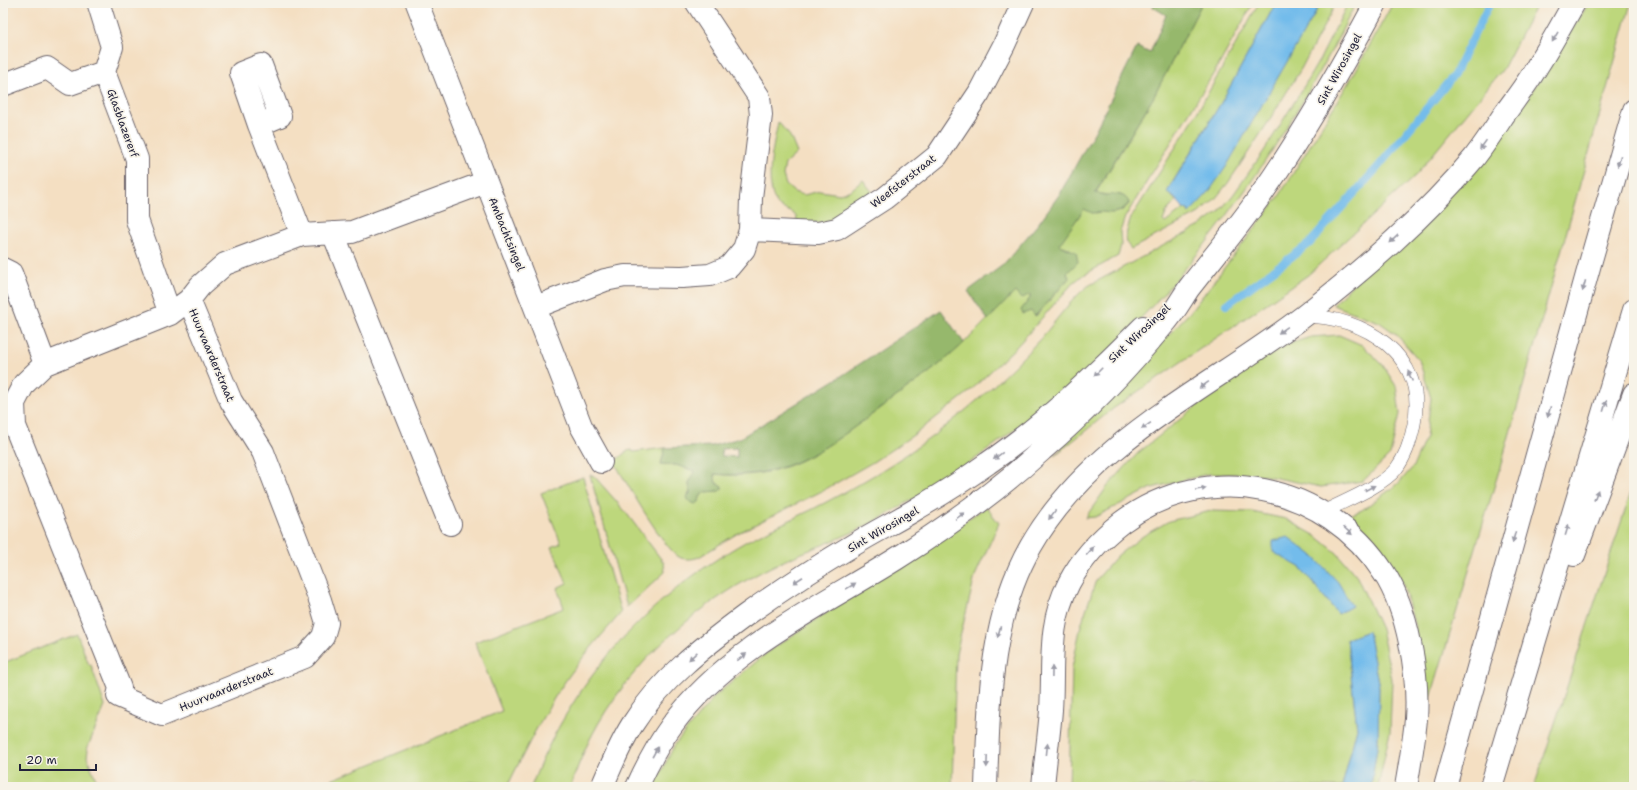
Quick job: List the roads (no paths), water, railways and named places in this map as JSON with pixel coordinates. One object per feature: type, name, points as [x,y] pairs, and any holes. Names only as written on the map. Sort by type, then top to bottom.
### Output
[{"type":"main road","points":[[3,85],[47,68],[70,84],[104,72],[112,47],[99,5],[100,3]]},
{"type":"main road","name":"Ambachtsingel","points":[[418,3],[581,426],[601,462]]},
{"type":"main road","points":[[536,307],[605,280],[625,276],[710,275],[729,267],[744,249],[750,230],[751,198],[761,115],[759,97],[698,3]]},
{"type":"main road","name":"Weefsterstraat","points":[[750,230],[818,234],[837,228],[885,198],[936,156],[979,93],[1004,45],[1023,3]]},
{"type":"main road","name":"Sint Wirosingel","points":[[637,787],[657,747],[673,724],[684,710],[712,681],[733,663],[778,630],[925,540],[1010,478],[1072,422],[1122,371],[1166,322],[1188,289],[1237,228],[1293,147],[1340,70],[1376,3]]},
{"type":"main road","points":[[986,787],[994,659],[997,637],[1021,564],[1052,514],[1085,476],[1126,440],[1303,316],[1377,256],[1429,206],[1474,158],[1538,67],[1574,3]]},
{"type":"main road","name":"Glasblazererf","points":[[104,72],[138,159],[137,220],[170,314]]},
{"type":"main road","points":[[1445,787],[1634,110]]},
{"type":"main road","points":[[258,125],[302,236]]},
{"type":"main road","name":"Huurvaarderstraat","points":[[189,300],[231,401],[263,452],[320,600],[327,623],[323,638],[305,657],[162,715],[118,696],[120,688],[15,426],[14,403],[24,384],[45,364],[170,314],[189,300],[200,286],[225,264],[302,236],[352,232],[486,182]]},
{"type":"main road","points":[[333,233],[450,524]]},
{"type":"main road","points":[[3,269],[11,274],[45,364]]},
{"type":"main road","name":"Sint Wirosingel","points":[[602,787],[609,769],[632,724],[659,690],[700,650],[758,606],[855,544],[919,508],[990,463],[1026,435],[1086,384],[1158,314],[1188,289]]},
{"type":"main road","points":[[1491,787],[1634,310]]},
{"type":"main road","points":[[1500,755],[1634,394]]},
{"type":"main road","points":[[1043,787],[1051,711],[1052,637],[1056,616],[1064,594],[1076,570],[1085,557],[1103,537],[1133,514],[1150,504],[1186,492],[1238,486],[1277,492],[1323,512],[1357,539],[1385,574],[1408,632],[1412,653],[1416,718],[1406,787]]},
{"type":"lane","points":[[1303,316],[1318,316],[1344,321],[1373,334],[1387,344],[1402,360],[1410,373],[1416,390],[1417,412],[1412,438],[1395,469],[1380,482],[1323,512]]},
{"type":"water","points":[[1276,3],[1320,3],[1226,167],[1208,193],[1189,213],[1188,210],[1184,209],[1167,192],[1221,103]]},
{"type":"water","points":[[1288,537],[1312,555],[1338,582],[1352,606],[1338,614],[1301,568],[1273,552],[1273,541]]},
{"type":"water","points":[[1368,631],[1379,687],[1378,741],[1371,787],[1342,787],[1357,728],[1347,639]]},
{"type":"waterway","points":[[1226,305],[1309,244],[1378,167],[1454,75],[1490,3]]}]
